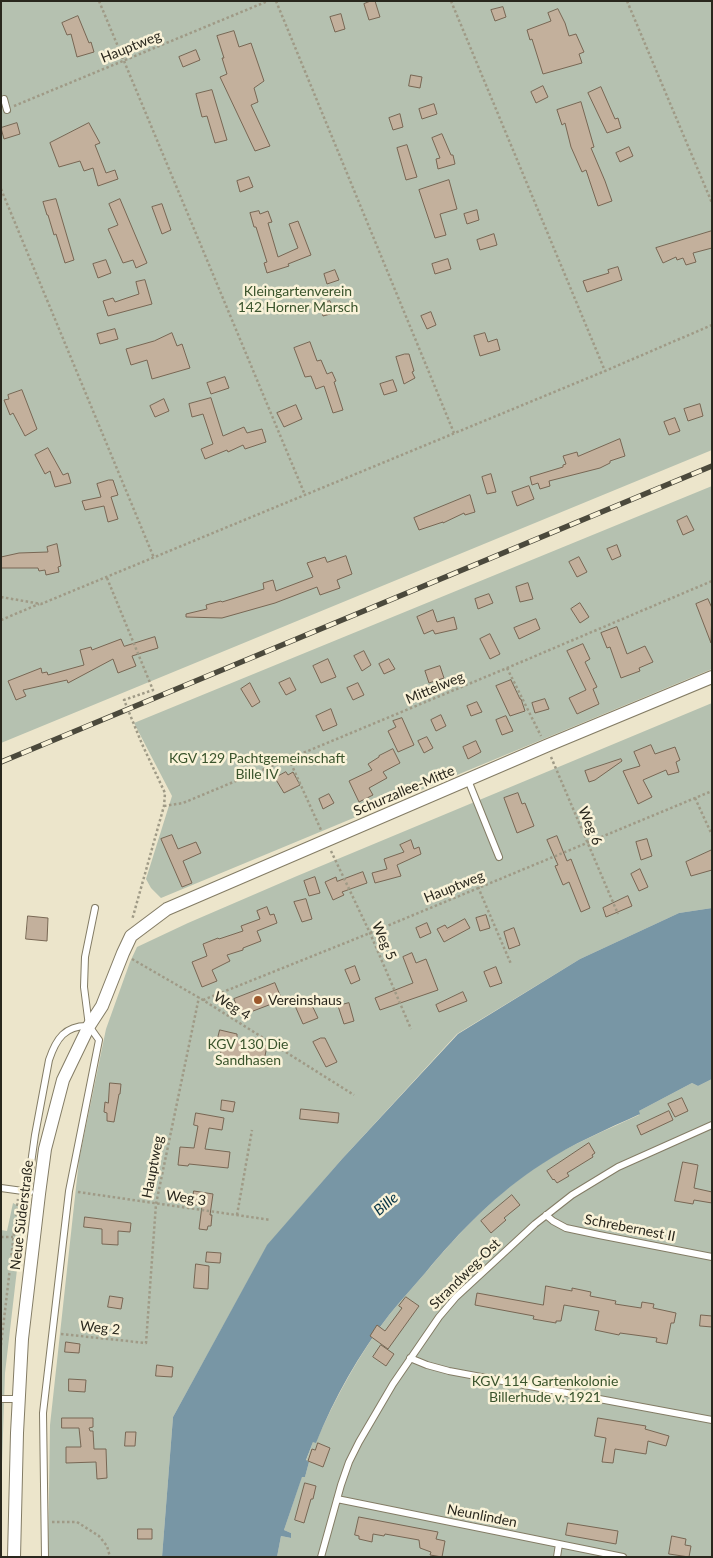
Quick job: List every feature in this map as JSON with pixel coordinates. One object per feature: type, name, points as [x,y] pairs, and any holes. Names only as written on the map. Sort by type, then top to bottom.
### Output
[{"type":"street","name":"Schurzallee-Mitte","points":[[123,953],[131,936],[167,909],[546,746],[712,677]]},
{"type":"street","name":"Neue Süderstraße","points":[[14,1557],[22,1339],[33,1193],[63,1080],[89,1026],[102,1006],[123,953]]},
{"type":"lane","points":[[4,99],[7,110]]},
{"type":"lane","points":[[468,780],[499,857]]},
{"type":"lane","points":[[45,1557],[43,1524],[44,1413],[69,1191],[99,1040],[89,1026],[84,973],[95,908]]},
{"type":"lane","points":[[1,1188],[33,1193],[35,1135],[53,1048],[57,1040],[71,1029],[79,1026],[89,1026]]},
{"type":"lane","name":"Strandweg-Ost","points":[[321,1557],[349,1462],[359,1442],[410,1358],[439,1317],[456,1297],[546,1215],[572,1195],[618,1167],[712,1125]]},
{"type":"lane","name":"Schrebernest II","points":[[546,1215],[566,1228],[712,1257]]},
{"type":"lane","points":[[410,1358],[449,1371],[712,1420]]},
{"type":"lane","points":[[1,1399],[19,1400]]},
{"type":"lane","name":"Neunlinden","points":[[337,1499],[623,1557]]},
{"type":"lane","points":[[557,1557],[559,1544]]},
{"type":"path","points":[[99,1],[305,495]]},
{"type":"path","name":"Hauptweg","points":[[7,110],[268,1]]},
{"type":"path","points":[[276,1],[454,433]]},
{"type":"path","points":[[451,1],[605,371]]},
{"type":"path","points":[[627,1],[712,203]]},
{"type":"path","points":[[1,189],[154,558]]},
{"type":"path","points":[[1,620],[712,326]]},
{"type":"path","points":[[107,577],[153,690],[124,700],[165,793],[164,806],[132,918],[131,936]]},
{"type":"path","name":"Mittelweg","points":[[164,806],[183,803],[712,581]]},
{"type":"path","points":[[1,596],[40,604]]},
{"type":"path","points":[[507,668],[546,746]]},
{"type":"path","name":"Weg 6","points":[[546,746],[618,914]]},
{"type":"path","points":[[289,759],[326,841]]},
{"type":"path","name":"Hauptweg","points":[[203,1000],[587,844],[712,791]]},
{"type":"path","points":[[695,798],[712,835]]},
{"type":"path","name":"Weg 5","points":[[336,861],[370,933],[411,1029]]},
{"type":"path","points":[[478,888],[510,964]]},
{"type":"path","name":"Weg 4","points":[[123,953],[203,1000],[354,1095]]},
{"type":"path","name":"Hauptweg","points":[[146,1343],[156,1204],[198,997]]},
{"type":"path","points":[[237,1215],[252,1130]]},
{"type":"path","points":[[1,1345],[18,1190]]},
{"type":"path","name":"Weg 3","points":[[69,1191],[271,1220]]},
{"type":"path","points":[[1,1237],[13,1237]]},
{"type":"path","name":"Weg 2","points":[[53,1333],[146,1343]]},
{"type":"path","points":[[43,1524],[77,1522],[99,1536],[107,1546],[110,1557]]},
{"type":"green space","name":"Kleingartenverein 142 Horner Marsch","points":[[1,1],[712,1],[712,450],[1,743]]},
{"type":"green space","name":"KGV 129 Pachtgemeinschaft Bille IV","points":[[712,486],[712,669],[161,898],[151,888],[146,879],[172,796],[134,723]]},
{"type":"green space","name":"KGV 130 Die Sandhasen","points":[[712,703],[712,908],[679,913],[580,959],[457,1034],[342,1159],[267,1246],[173,1417],[162,1557],[48,1557],[50,1425],[79,1160],[106,1029],[137,947],[297,876]]},
{"type":"green space","name":"KGV 114 Gartenkolonie Billerhude v. 1921","points":[[712,1079],[712,1557],[277,1557],[281,1536],[291,1538],[291,1533],[284,1530],[302,1476],[305,1477],[309,1462],[306,1461],[313,1442],[316,1442],[349,1376],[389,1315],[452,1242],[494,1200],[541,1164],[564,1150],[639,1115],[639,1111],[692,1083],[698,1086]]},
{"type":"green space","points":[[13,1203],[24,1209],[5,1373],[1,1494],[1,1230],[7,1231]]},
{"type":"water","name":"Bille","points":[[712,908],[712,1079],[698,1086],[692,1083],[639,1111],[640,1114],[590,1137],[553,1157],[525,1175],[494,1200],[452,1242],[389,1315],[367,1345],[348,1377],[316,1443],[313,1442],[306,1460],[309,1462],[305,1477],[302,1477],[284,1530],[291,1533],[291,1538],[281,1536],[277,1557],[162,1557],[173,1417],[267,1245],[342,1159],[458,1034],[580,959],[679,913]]},
{"type":"building","points":[[375,1],[380,17],[369,20],[364,4]]},
{"type":"building","points":[[503,7],[506,17],[495,21],[491,10]]},
{"type":"building","points":[[558,9],[569,36],[576,34],[584,52],[579,54],[582,63],[543,74],[532,39],[530,40],[527,30],[551,21],[548,13]]},
{"type":"building","points":[[341,14],[345,29],[335,32],[330,17]]},
{"type":"building","points":[[78,16],[94,52],[77,57],[71,34],[67,35],[62,23]]},
{"type":"building","points":[[234,31],[239,47],[251,43],[264,81],[254,88],[258,102],[251,105],[270,146],[255,151],[220,77],[227,74],[217,36]]},
{"type":"building","points":[[196,50],[200,60],[183,67],[179,57]]},
{"type":"building","points":[[411,75],[422,77],[420,88],[409,86]]},
{"type":"building","points":[[543,86],[548,97],[536,103],[531,92]]},
{"type":"building","points":[[601,87],[615,119],[618,118],[621,128],[607,133],[588,93]]},
{"type":"building","points":[[212,90],[227,140],[215,143],[207,116],[202,117],[196,94]]},
{"type":"building","points":[[581,102],[594,147],[591,148],[612,201],[598,206],[586,170],[582,172],[571,147],[565,123],[562,125],[557,110]]},
{"type":"building","points":[[434,104],[437,114],[422,119],[419,109]]},
{"type":"building","points":[[400,114],[403,127],[393,130],[389,118]]},
{"type":"building","points":[[17,123],[20,134],[4,139],[1,128]]},
{"type":"building","points":[[89,123],[100,143],[95,145],[106,173],[115,170],[118,179],[98,186],[93,168],[84,171],[80,161],[59,167],[50,143]]},
{"type":"building","points":[[442,134],[451,155],[453,155],[455,164],[438,169],[436,159],[440,158],[432,138]]},
{"type":"building","points":[[407,145],[417,177],[406,180],[397,148]]},
{"type":"building","points":[[629,147],[633,156],[620,162],[616,153]]},
{"type":"building","points":[[249,177],[253,187],[240,192],[237,181]]},
{"type":"building","points":[[449,180],[457,209],[440,214],[446,235],[435,238],[419,190]]},
{"type":"building","points":[[56,199],[74,260],[65,263],[43,202]]},
{"type":"building","points":[[120,199],[147,263],[136,268],[133,260],[123,263],[108,229],[118,225],[109,204]]},
{"type":"building","points":[[162,204],[171,230],[162,234],[152,207]]},
{"type":"building","points":[[477,210],[479,220],[467,224],[464,214]]},
{"type":"building","points":[[259,211],[260,214],[268,211],[272,222],[268,223],[278,257],[298,248],[289,224],[298,221],[311,255],[288,264],[289,266],[267,273],[264,263],[267,262],[250,213]]},
{"type":"building","points":[[712,231],[712,248],[693,253],[696,262],[686,265],[683,258],[677,260],[676,257],[663,263],[656,248]]},
{"type":"building","points":[[494,234],[497,245],[480,250],[477,240]]},
{"type":"building","points":[[448,259],[451,269],[435,274],[432,264]]},
{"type":"building","points":[[106,260],[111,273],[98,278],[93,264]]},
{"type":"building","points":[[618,267],[622,280],[587,292],[583,281],[609,273],[608,270]]},
{"type":"building","points":[[335,270],[339,280],[327,284],[324,274]]},
{"type":"building","points":[[145,280],[152,304],[108,316],[103,301],[113,298],[115,302],[139,294],[136,282]]},
{"type":"building","points":[[330,301],[334,313],[323,316],[319,304]]},
{"type":"building","points":[[431,312],[436,325],[427,329],[421,316]]},
{"type":"building","points":[[115,329],[118,339],[100,344],[97,334]]},
{"type":"building","points":[[172,333],[177,346],[182,344],[190,368],[152,379],[147,360],[131,365],[126,349],[154,341]]},
{"type":"building","points":[[485,333],[488,342],[497,339],[500,350],[480,356],[474,336]]},
{"type":"building","points":[[310,342],[317,361],[321,360],[327,374],[332,372],[343,410],[333,413],[324,386],[316,389],[311,376],[305,377],[294,348]]},
{"type":"building","points":[[409,354],[415,378],[404,384],[396,357]]},
{"type":"building","points":[[225,377],[229,388],[211,394],[207,383]]},
{"type":"building","points":[[393,380],[397,391],[384,395],[380,384]]},
{"type":"building","points":[[22,390],[37,429],[25,436],[13,413],[10,415],[4,400],[9,399],[8,395]]},
{"type":"building","points":[[211,398],[223,436],[244,427],[247,433],[262,429],[266,442],[245,449],[243,445],[205,459],[201,449],[213,444],[203,414],[192,417],[189,404]]},
{"type":"building","points":[[164,399],[169,411],[155,417],[150,406]]},
{"type":"building","points":[[700,404],[703,416],[688,421],[684,409]]},
{"type":"building","points":[[296,405],[302,419],[284,427],[277,413]]},
{"type":"building","points":[[675,418],[680,431],[669,435],[664,422]]},
{"type":"building","points":[[620,439],[625,456],[610,461],[610,463],[600,468],[549,481],[550,486],[540,489],[538,483],[532,485],[530,477],[563,467],[566,464],[563,456],[577,452],[578,456]]},
{"type":"building","points":[[48,448],[63,475],[68,473],[71,483],[55,487],[50,471],[45,474],[35,455]]},
{"type":"building","points":[[491,474],[496,492],[487,494],[482,477]]},
{"type":"building","points":[[113,480],[118,495],[111,497],[118,519],[108,522],[104,506],[85,510],[82,501],[101,497],[97,484]]},
{"type":"building","points":[[529,486],[534,499],[517,506],[512,492]]},
{"type":"building","points":[[470,495],[475,512],[465,515],[464,513],[443,523],[419,530],[414,518]]},
{"type":"building","points":[[687,516],[694,530],[683,535],[677,521]]},
{"type":"building","points":[[57,544],[61,566],[58,567],[59,572],[46,575],[45,570],[39,571],[38,568],[1,568],[1,557],[19,553],[48,552],[47,547]]},
{"type":"building","points":[[617,545],[621,556],[612,560],[607,549]]},
{"type":"building","points":[[346,556],[352,574],[337,580],[340,588],[320,595],[317,587],[275,603],[222,618],[186,617],[186,614],[207,609],[206,605],[264,589],[263,583],[273,580],[276,591],[313,577],[307,563],[325,557],[327,562]]},
{"type":"building","points":[[579,557],[587,572],[577,577],[569,562]]},
{"type":"building","points":[[528,583],[533,599],[520,602],[516,587]]},
{"type":"building","points":[[489,594],[493,603],[478,609],[475,599]]},
{"type":"building","points":[[708,599],[712,608],[711,643],[696,604]]},
{"type":"building","points":[[580,603],[589,617],[580,623],[571,609]]},
{"type":"building","points":[[433,610],[437,622],[454,617],[457,629],[435,634],[433,630],[424,634],[417,617]]},
{"type":"building","points":[[536,619],[540,629],[519,639],[514,628]]},
{"type":"building","points":[[617,627],[627,654],[645,646],[653,662],[639,668],[640,671],[621,678],[610,647],[607,648],[601,633]]},
{"type":"building","points":[[490,634],[500,654],[490,659],[480,639]]},
{"type":"building","points":[[155,637],[158,648],[132,656],[136,666],[118,673],[113,659],[68,683],[67,680],[23,690],[26,696],[16,700],[8,681],[41,668],[42,673],[47,672],[48,675],[84,665],[80,650],[91,647],[92,650],[121,639],[124,646]]},
{"type":"building","points":[[583,644],[590,659],[585,662],[597,687],[593,689],[599,704],[577,714],[569,698],[586,690],[567,651]]},
{"type":"building","points":[[364,651],[371,665],[362,671],[354,656]]},
{"type":"building","points":[[328,659],[336,677],[321,683],[313,666]]},
{"type":"building","points":[[389,659],[395,669],[384,674],[379,664]]},
{"type":"building","points":[[440,666],[444,678],[429,683],[425,671]]},
{"type":"building","points":[[290,678],[296,690],[286,695],[279,683]]},
{"type":"building","points":[[511,680],[525,711],[510,716],[496,686]]},
{"type":"building","points":[[250,683],[260,702],[252,707],[241,689]]},
{"type":"building","points":[[358,683],[364,695],[353,700],[347,688]]},
{"type":"building","points":[[545,699],[549,709],[535,713],[532,703]]},
{"type":"building","points":[[477,702],[482,712],[471,716],[467,706]]},
{"type":"building","points":[[331,709],[337,725],[323,731],[316,716]]},
{"type":"building","points":[[441,715],[446,726],[436,731],[431,720]]},
{"type":"building","points":[[506,716],[513,731],[502,735],[496,720]]},
{"type":"building","points":[[402,718],[414,745],[398,752],[388,731],[396,727],[393,721]]},
{"type":"building","points":[[427,737],[433,748],[424,753],[418,741]]},
{"type":"building","points":[[476,741],[481,752],[468,759],[463,747]]},
{"type":"building","points":[[651,745],[655,754],[675,747],[680,760],[676,762],[679,772],[668,775],[666,770],[643,780],[652,797],[638,804],[623,771],[640,766],[634,752]]},
{"type":"building","points":[[393,749],[400,763],[383,772],[387,778],[369,788],[373,795],[359,802],[349,781],[372,770],[368,764]]},
{"type":"building","points":[[621,759],[622,761],[595,780],[589,782],[585,771]]},
{"type":"building","points":[[286,772],[288,775],[293,772],[300,785],[284,793],[275,778]]},
{"type":"building","points":[[518,793],[522,804],[525,803],[534,826],[517,833],[504,798]]},
{"type":"building","points":[[329,794],[334,803],[323,809],[319,799]]},
{"type":"building","points":[[172,835],[178,849],[196,842],[201,853],[183,861],[192,883],[182,887],[161,839]]},
{"type":"building","points":[[557,836],[567,861],[571,859],[590,908],[581,912],[569,882],[563,885],[555,866],[558,865],[547,840]]},
{"type":"building","points":[[647,839],[652,856],[641,860],[636,842]]},
{"type":"building","points":[[411,840],[414,849],[419,847],[421,854],[397,865],[401,876],[375,883],[372,873],[387,869],[384,859],[404,852],[400,845]]},
{"type":"building","points":[[712,850],[712,870],[691,876],[686,862]]},
{"type":"building","points":[[640,869],[648,887],[639,891],[631,874]]},
{"type":"building","points":[[363,872],[367,883],[342,892],[344,895],[333,900],[325,882],[336,877],[337,881]]},
{"type":"building","points":[[315,877],[320,893],[309,896],[304,881]]},
{"type":"building","points":[[628,896],[632,906],[606,917],[603,908]]},
{"type":"building","points":[[306,899],[312,919],[302,922],[294,902]]},
{"type":"building","points":[[267,907],[270,915],[274,914],[277,923],[257,931],[261,941],[227,955],[230,961],[212,970],[217,981],[202,987],[192,962],[207,956],[203,944],[243,931],[241,926],[260,919],[257,911]]},
{"type":"building","points":[[486,915],[490,928],[480,931],[476,918]]},
{"type":"building","points":[[28,916],[48,918],[47,941],[26,939]]},
{"type":"building","points":[[465,919],[470,928],[444,942],[437,929],[445,925],[447,928]]},
{"type":"building","points":[[427,923],[431,933],[420,938],[416,928]]},
{"type":"building","points":[[514,928],[520,945],[509,949],[504,932]]},
{"type":"building","points":[[412,953],[416,963],[426,959],[438,990],[380,1010],[375,998],[413,983],[403,957]]},
{"type":"building","points":[[355,966],[360,980],[351,984],[345,970]]},
{"type":"building","points":[[496,967],[502,983],[490,987],[484,972]]},
{"type":"building","name":"Vereinshaus","points":[[275,983],[282,1000],[240,1016],[234,999]]},
{"type":"building","points":[[463,992],[467,1001],[439,1012],[436,1005]]},
{"type":"building","points":[[310,1001],[318,1018],[303,1024],[296,1008]]},
{"type":"building","points":[[349,1003],[354,1021],[344,1024],[338,1006]]},
{"type":"building","points":[[220,1030],[237,1034],[237,1041],[267,1046],[263,1066],[254,1065],[254,1062],[220,1057],[222,1043],[217,1042]]},
{"type":"building","points":[[325,1038],[337,1062],[326,1067],[313,1042]]},
{"type":"building","points":[[110,1083],[121,1084],[114,1122],[107,1121],[107,1113],[104,1112],[105,1102],[108,1103]]},
{"type":"building","points":[[682,1098],[688,1111],[675,1117],[668,1104]]},
{"type":"building","points":[[222,1100],[235,1102],[233,1112],[221,1110]]},
{"type":"building","points":[[301,1109],[339,1113],[338,1123],[300,1119]]},
{"type":"building","points":[[669,1111],[673,1120],[641,1135],[637,1126]]},
{"type":"building","points":[[196,1113],[224,1118],[222,1130],[209,1128],[205,1149],[230,1152],[228,1168],[189,1164],[188,1166],[178,1165],[180,1147],[194,1148],[198,1126],[194,1125]]},
{"type":"building","points":[[589,1143],[595,1153],[592,1155],[593,1157],[567,1173],[569,1176],[557,1183],[553,1180],[547,1171]]},
{"type":"building","points":[[683,1162],[698,1165],[694,1188],[712,1192],[712,1203],[694,1200],[693,1204],[675,1201]]},
{"type":"building","points":[[194,1191],[213,1194],[210,1215],[212,1215],[211,1226],[208,1226],[207,1230],[199,1229],[202,1206],[192,1204]]},
{"type":"building","points":[[512,1195],[520,1205],[504,1218],[506,1220],[491,1233],[481,1221]]},
{"type":"building","points":[[85,1217],[131,1223],[130,1232],[118,1231],[118,1245],[102,1244],[102,1229],[84,1227]]},
{"type":"building","points":[[207,1252],[221,1253],[220,1263],[206,1262]]},
{"type":"building","points":[[196,1264],[209,1266],[208,1289],[194,1288]]},
{"type":"building","points":[[546,1286],[572,1291],[572,1288],[591,1292],[590,1296],[616,1301],[615,1304],[641,1308],[642,1302],[654,1304],[653,1308],[676,1313],[674,1323],[671,1323],[667,1344],[656,1342],[657,1338],[620,1333],[619,1335],[595,1330],[599,1311],[564,1305],[561,1321],[556,1321],[556,1323],[533,1319],[534,1316],[475,1305],[477,1293],[543,1305]]},
{"type":"building","points":[[110,1296],[123,1298],[121,1309],[108,1307]]},
{"type":"building","points":[[406,1297],[419,1306],[388,1349],[370,1336],[377,1325],[385,1331],[402,1308],[399,1306]]},
{"type":"building","points":[[701,1315],[712,1316],[712,1327],[700,1326]]},
{"type":"building","points":[[66,1342],[80,1344],[79,1353],[65,1352]]},
{"type":"building","points":[[381,1345],[394,1354],[386,1366],[373,1357]]},
{"type":"building","points":[[157,1365],[173,1367],[172,1377],[156,1376]]},
{"type":"building","points":[[69,1379],[86,1380],[85,1392],[69,1391]]},
{"type":"building","points":[[62,1418],[93,1418],[93,1427],[89,1428],[90,1431],[93,1431],[94,1449],[106,1449],[107,1478],[97,1479],[96,1462],[66,1463],[66,1447],[81,1447],[79,1428],[62,1428]]},
{"type":"building","points":[[598,1418],[646,1426],[645,1429],[669,1436],[666,1446],[648,1441],[646,1454],[615,1449],[613,1463],[602,1462],[606,1438],[595,1436]]},
{"type":"building","points":[[126,1432],[136,1432],[135,1446],[125,1446]]},
{"type":"building","points":[[318,1443],[330,1448],[323,1467],[308,1461],[312,1449],[315,1450]]},
{"type":"building","points":[[305,1483],[316,1486],[304,1523],[295,1520]]},
{"type":"building","points":[[359,1517],[438,1532],[436,1539],[445,1541],[442,1557],[430,1555],[431,1552],[420,1548],[419,1540],[385,1534],[384,1536],[373,1534],[372,1542],[359,1539],[359,1536],[355,1535]]},
{"type":"building","points":[[568,1523],[618,1531],[616,1544],[566,1535]]},
{"type":"building","points":[[138,1529],[152,1529],[152,1539],[138,1539]]},
{"type":"building","points":[[672,1536],[686,1539],[685,1545],[691,1546],[689,1557],[669,1554]]},
{"type":"railway","points":[[1,762],[712,466]]},
{"type":"place","name":"Vereinshaus","points":[[258,1000]]}]
